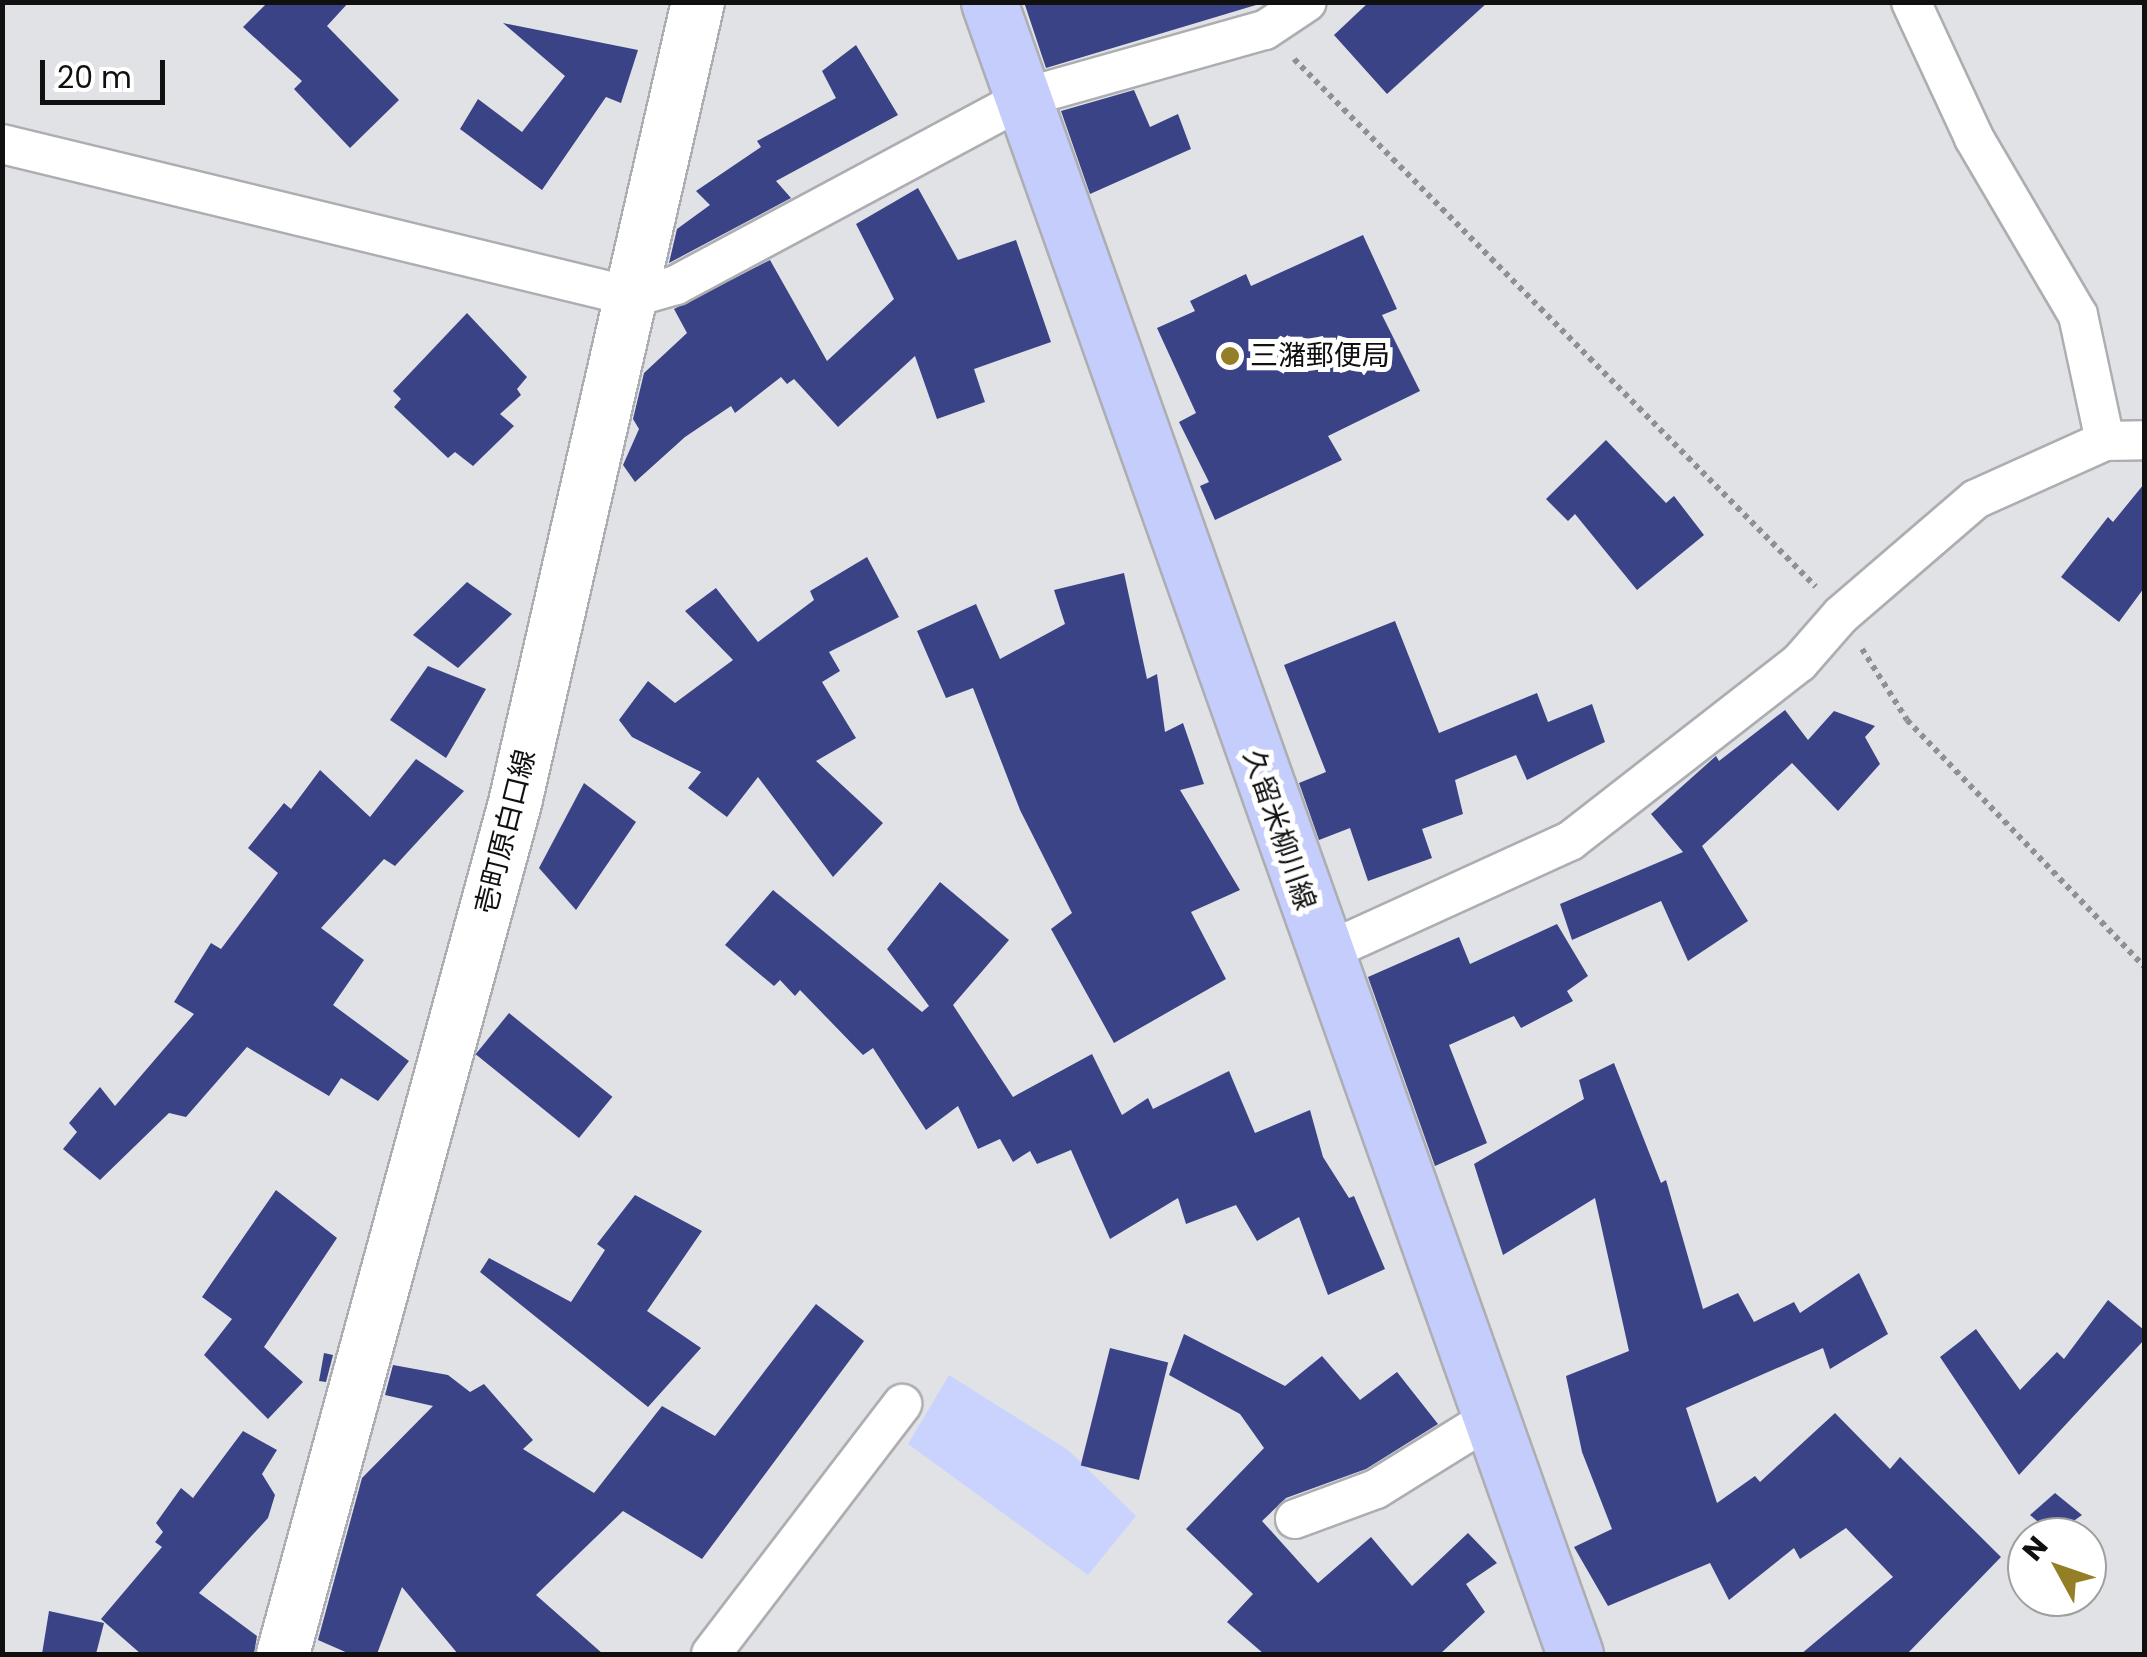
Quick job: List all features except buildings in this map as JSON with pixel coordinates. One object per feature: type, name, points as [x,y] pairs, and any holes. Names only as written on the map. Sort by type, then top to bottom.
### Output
[{"type":"main road","name":"壱町原白口線","points":[[284,1654],[510,822],[634,297],[698,2]]},
{"type":"main road","name":"久留米柳川線","points":[[990,2],[1322,954],[1574,1654]]},
{"type":"street","points":[[2,144],[634,297],[676,285],[1026,98],[1265,30],[1308,2]]},
{"type":"street","points":[[1911,2],[1974,138],[2078,315],[2105,441]]},
{"type":"street","points":[[1322,954],[1570,840],[1799,663],[1841,616],[1976,499],[2105,441],[2144,440]]},
{"type":"street","points":[[711,1654],[902,1404]]},
{"type":"street","points":[[1295,1519],[1376,1489],[1490,1418]]},
{"type":"path","points":[[1265,30],[1841,616],[1906,720],[2144,966]]},
{"type":"shaded area","points":[[949,1375],[1068,1450],[1136,1516],[1088,1575],[908,1444]]},
{"type":"place","name":"三潴郵便局","points":[[1230,356]]}]
